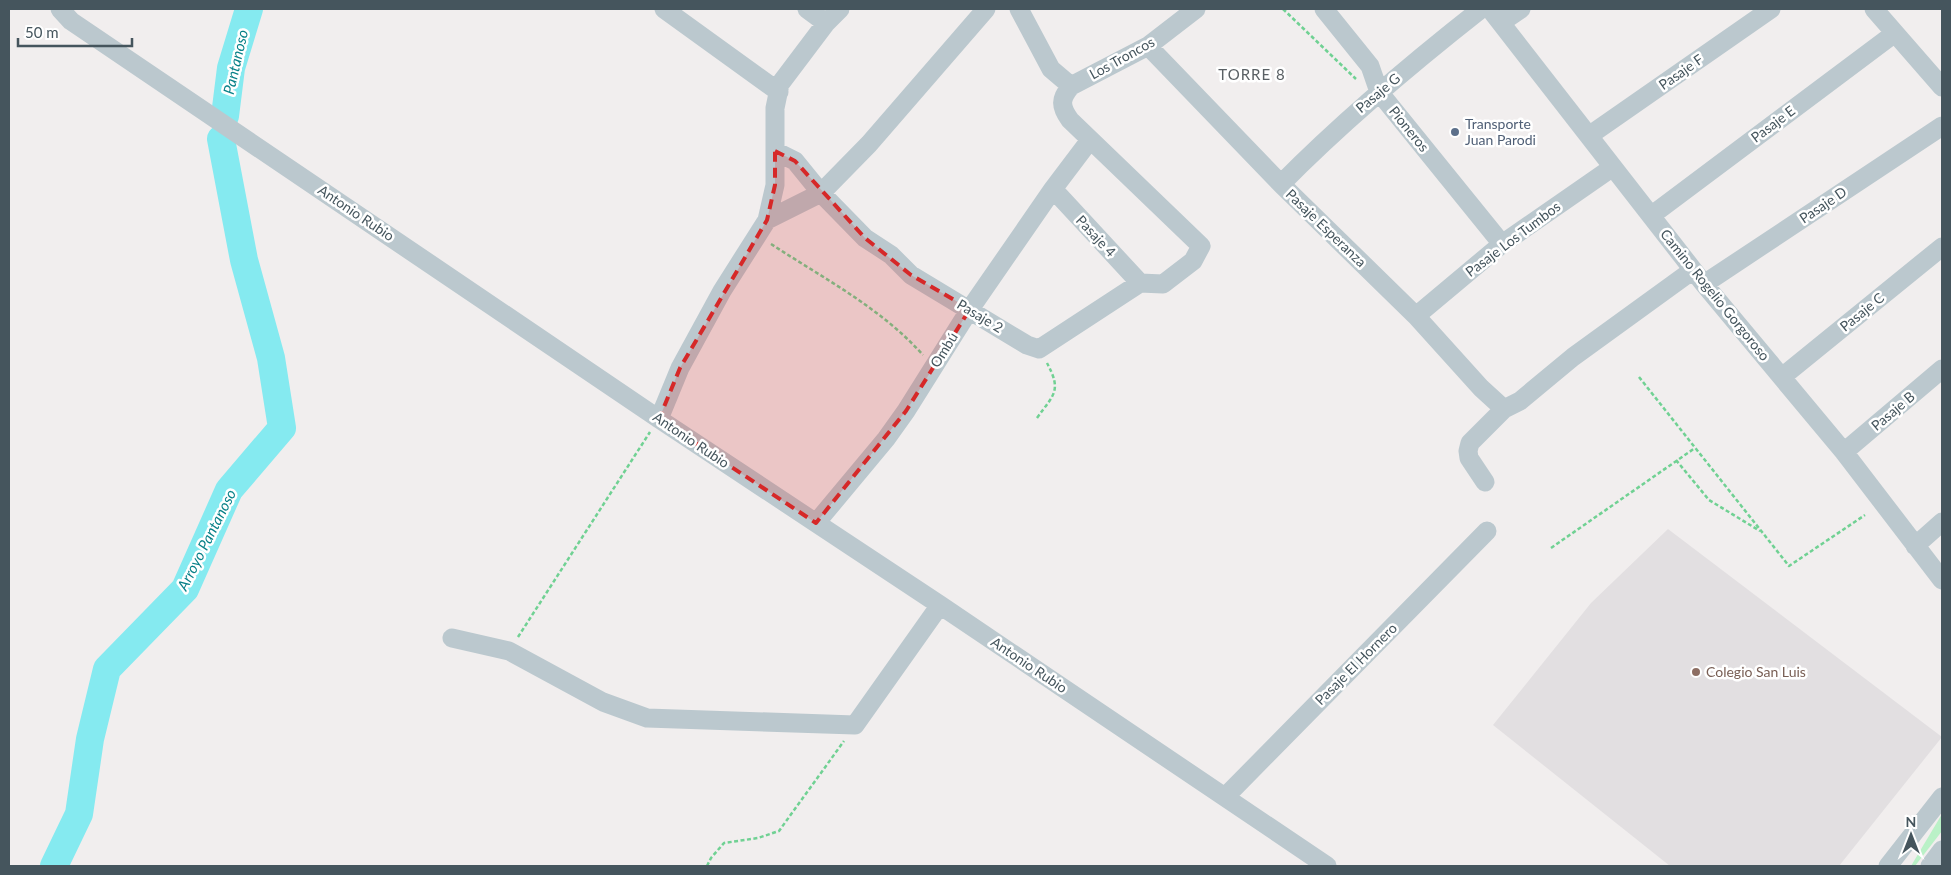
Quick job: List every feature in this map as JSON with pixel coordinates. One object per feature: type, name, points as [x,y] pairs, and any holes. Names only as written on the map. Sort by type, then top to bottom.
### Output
[{"type":"street","name":"Antonio Rubio","points":[[60,9],[71,21],[659,419],[940,605],[1327,866]]},
{"type":"street","points":[[664,9],[779,92]]},
{"type":"street","points":[[807,9],[826,24]]},
{"type":"street","points":[[659,419],[680,368],[722,291],[762,228],[775,185],[775,108],[780,84],[826,24],[840,9]]},
{"type":"street","points":[[762,228],[820,193],[869,144],[986,9]]},
{"type":"street","points":[[1019,9],[1051,69],[1071,86],[1062,97],[1063,111],[1090,140],[1201,246],[1193,261],[1163,284],[1140,283],[1039,349]]},
{"type":"street","name":"Los Troncos","points":[[1071,86],[1148,46],[1196,9]]},
{"type":"street","name":"Pioneros","points":[[1324,9],[1370,66],[1379,92],[1502,244]]},
{"type":"street","name":"Pasaje G","points":[[1281,184],[1333,132],[1481,9]]},
{"type":"street","points":[[1496,15],[1521,9]]},
{"type":"street","name":"Pasaje F","points":[[1590,135],[1772,9]]},
{"type":"street","points":[[1874,9],[1942,87]]},
{"type":"street","name":"Camino Rogelio Gorgoroso","points":[[1496,15],[1699,277],[1844,452],[1942,580]]},
{"type":"street","name":"Pasaje E","points":[[1652,215],[1895,32]]},
{"type":"street","name":"Pasaje Esperanza","points":[[1148,46],[1281,184],[1416,316],[1481,388],[1504,409]]},
{"type":"street","name":"Pasaje D","points":[[1485,482],[1469,458],[1470,442],[1504,409],[1520,401],[1574,357],[1942,126]]},
{"type":"street","name":"Ombú","points":[[816,523],[886,438],[919,392],[970,309],[1052,190],[1090,140]]},
{"type":"street","name":"Pasaje 2","points":[[775,151],[795,162],[820,193],[865,238],[891,255],[911,275],[1027,345],[1039,349]]},
{"type":"street","name":"Pasaje Los Tumbos","points":[[1416,316],[1502,244],[1613,167]]},
{"type":"street","name":"Pasaje 4","points":[[1052,190],[1140,283]]},
{"type":"street","name":"Pasaje C","points":[[1782,376],[1942,247]]},
{"type":"street","name":"Pasaje B","points":[[1844,452],[1942,369]]},
{"type":"street","points":[[1915,546],[1942,522]]},
{"type":"street","name":"Pasaje El Hornero","points":[[1225,797],[1487,531]]},
{"type":"street","points":[[452,638],[509,651],[603,702],[647,718],[855,725],[940,605]]},
{"type":"street","points":[[1888,866],[1942,797]]},
{"type":"street","points":[[1930,866],[1942,850]]},
{"type":"path","points":[[1283,9],[1357,80],[1379,92]]},
{"type":"path","points":[[762,228],[907,337],[934,367]]},
{"type":"path","points":[[1037,418],[1056,392],[1056,380],[1039,349]]},
{"type":"path","points":[[1639,376],[1789,566],[1866,515]]},
{"type":"path","points":[[509,651],[659,419]]},
{"type":"path","points":[[1551,548],[1695,447]]},
{"type":"path","points":[[1676,460],[1709,500],[1763,533]]},
{"type":"path","points":[[707,866],[711,858],[724,844],[758,838],[779,831],[855,725]]},
{"type":"highlighted area","points":[[775,151],[795,161],[865,238],[911,275],[970,309],[906,411],[816,523],[659,419],[680,368],[767,220],[775,185]]},
{"type":"shaded area","name":"Colegio San Luis","points":[[1668,529],[1942,737],[1839,866],[1670,866],[1493,725],[1591,603]]},
{"type":"green space","points":[[1942,814],[1942,831],[1915,866],[1911,866]]},
{"type":"waterway","name":"Pantanoso","points":[[225,116],[231,68],[249,9]]},
{"type":"waterway","name":"Arroyo Pantanoso","points":[[54,866],[79,814],[90,739],[107,669],[185,589],[229,490],[282,428],[271,358],[244,260],[221,139]]},
{"type":"place","name":"Transporte Juan Parodi","points":[[1455,132]]},
{"type":"place","name":"Colegio San Luis","points":[[1696,672]]},
{"type":"district","name":"TORRE 8","points":[[1252,75]]}]
